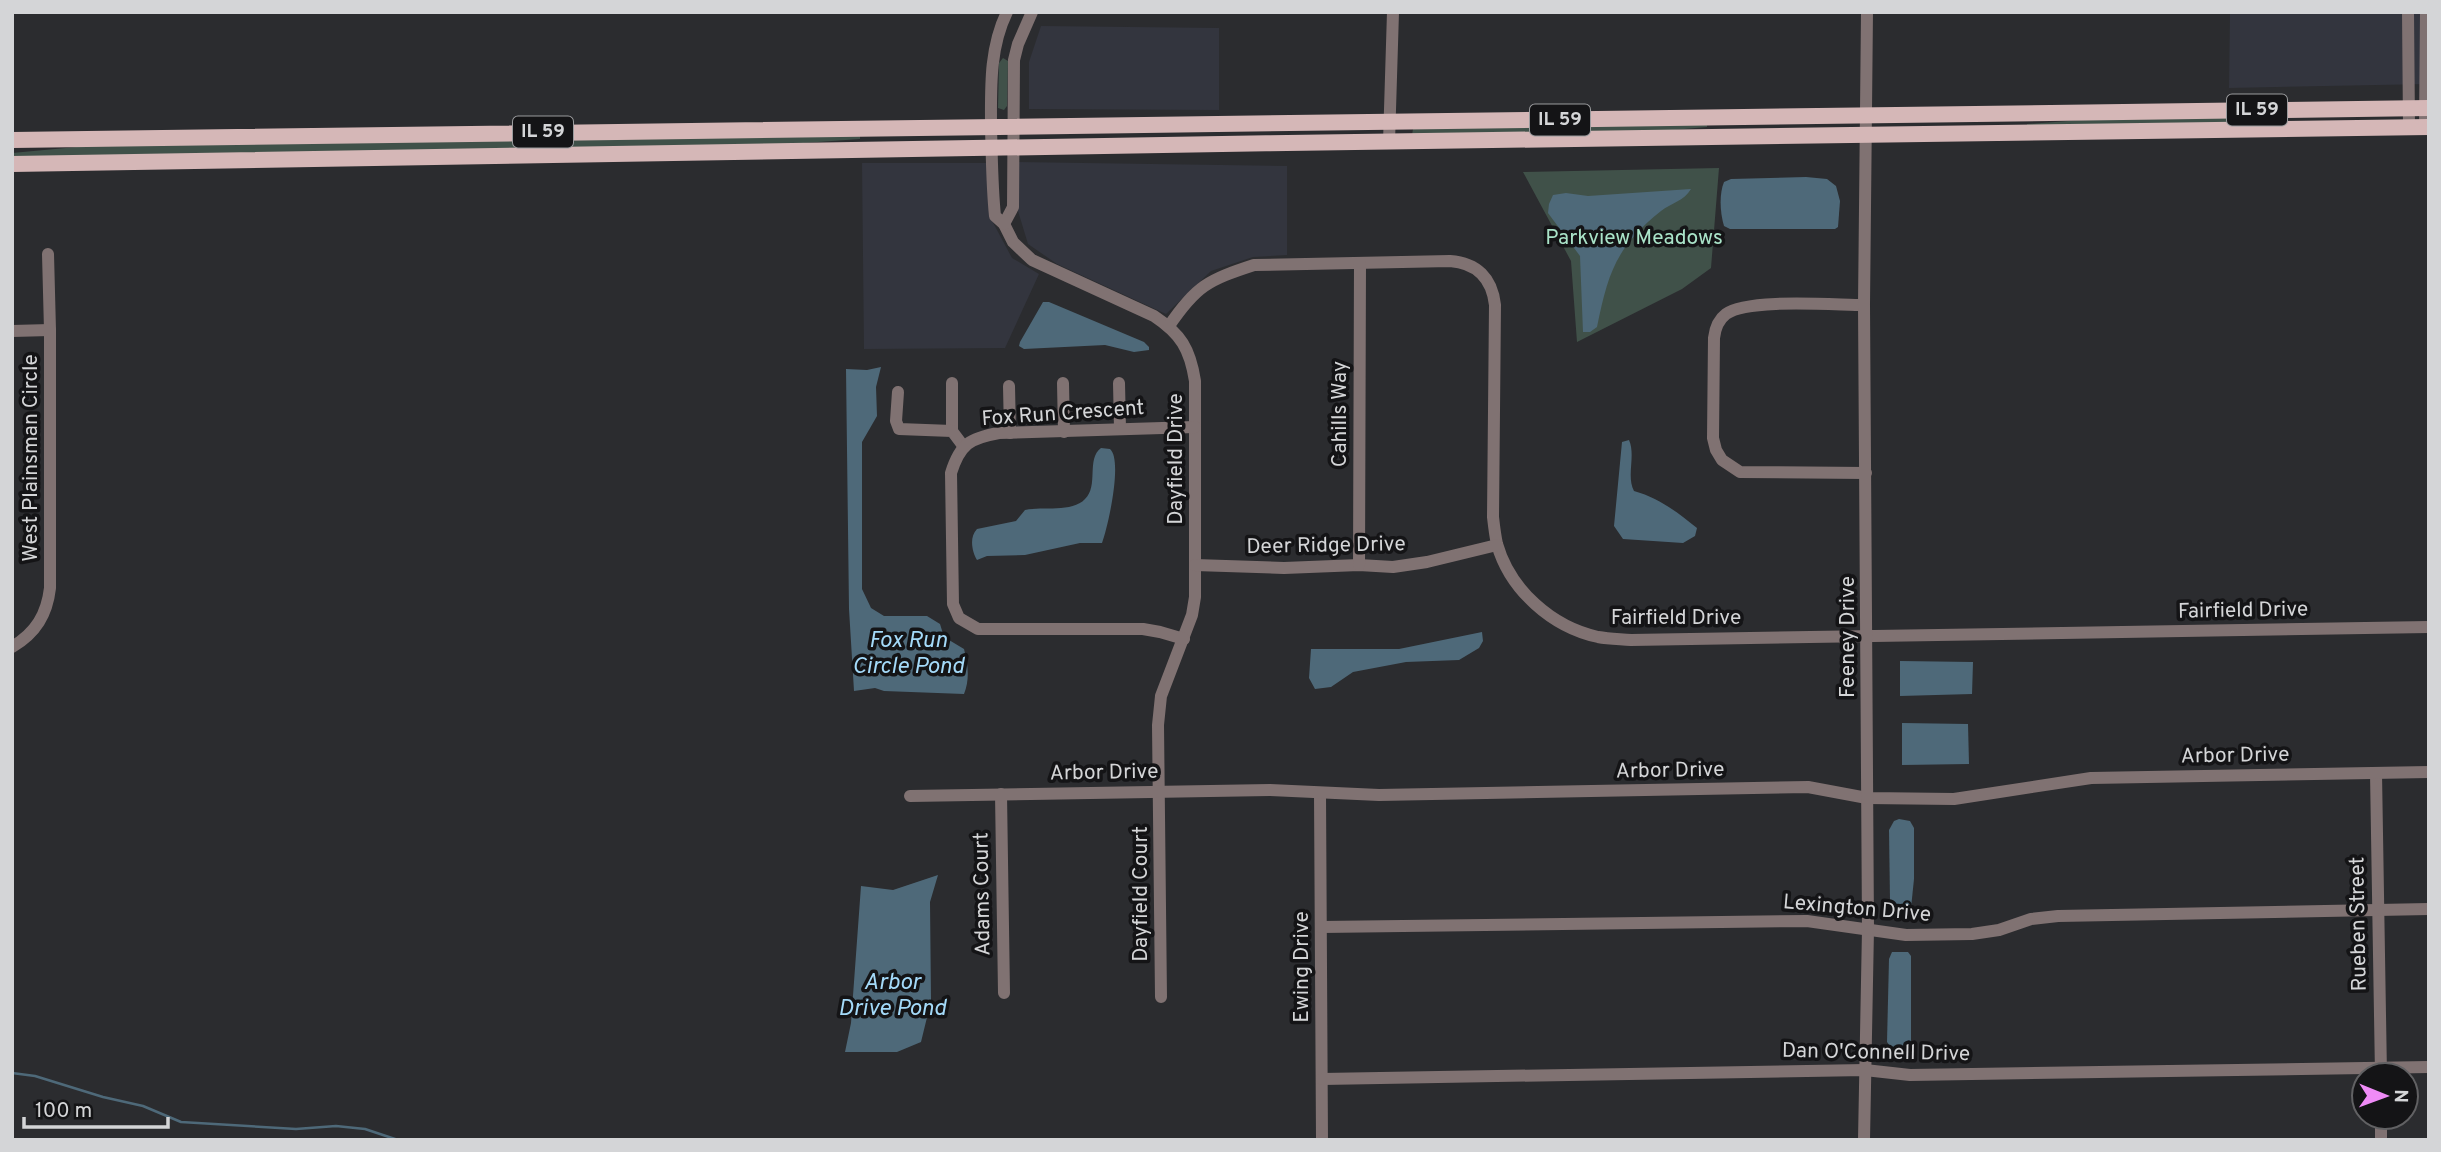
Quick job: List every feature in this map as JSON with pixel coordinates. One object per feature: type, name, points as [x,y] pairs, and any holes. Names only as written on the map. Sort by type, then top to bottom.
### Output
[{"type":"main road","name":"IL 59","points":[[12,140],[2421,108]]},
{"type":"main road","name":"IL 59","points":[[12,164],[590,156],[1013,146],[2421,127]]},
{"type":"street","name":"Dayfield Drive","points":[[1007,12],[1000,26],[992,56],[995,216],[1004,224],[1013,242],[1032,260],[1154,316],[1181,338],[1192,359],[1195,381],[1195,597],[1184,639],[1161,696],[1158,725],[1159,791]]},
{"type":"street","points":[[1004,224],[1013,207],[1014,60],[1032,12]]},
{"type":"street","points":[[1389,142],[1393,12]]},
{"type":"street","name":"Feeney Drive","points":[[1864,1140],[1868,929],[1864,305],[1867,12]]},
{"type":"street","points":[[2408,12],[2421,108]]},
{"type":"street","points":[[2421,127],[2426,12]]},
{"type":"street","name":"West Plainsman Circle","points":[[12,646],[34,630],[43,617],[49,600],[48,254]]},
{"type":"street","name":"Fairfield Drive","points":[[1168,326],[1184,303],[1201,286],[1254,265],[1460,262],[1475,267],[1487,279],[1495,305],[1493,517],[1497,545],[1520,590],[1539,608],[1568,626],[1598,637],[1631,640],[2429,627]]},
{"type":"street","name":"Cahills Way","points":[[1359,565],[1360,263]]},
{"type":"street","points":[[1864,305],[1750,305],[1727,313],[1716,328],[1714,338],[1713,438],[1722,460],[1740,472],[1867,474]]},
{"type":"street","points":[[12,331],[50,331]]},
{"type":"street","points":[[952,383],[952,431],[964,447]]},
{"type":"street","points":[[1063,383],[1064,432]]},
{"type":"street","points":[[1119,383],[1120,429]]},
{"type":"street","points":[[1009,386],[1010,433]]},
{"type":"street","points":[[898,392],[899,429],[952,431]]},
{"type":"street","name":"Fox Run Crescent","points":[[1184,639],[1143,629],[978,629],[959,618],[953,604],[951,473],[956,454],[974,438],[1010,433],[1195,427]]},
{"type":"street","name":"Deer Ridge Drive","points":[[1195,565],[1284,568],[1359,565],[1393,567],[1427,562],[1497,545]]},
{"type":"street","name":"Arbor Drive","points":[[910,796],[1270,790],[1379,795],[1808,787],[1867,798],[1954,799],[2091,778],[2429,772]]},
{"type":"street","name":"Rueben Street","points":[[2376,773],[2381,1061]]},
{"type":"street","name":"Dayfield Court","points":[[1159,791],[1161,997]]},
{"type":"street","name":"Adams Court","points":[[1001,794],[1004,993]]},
{"type":"street","name":"Ewing Drive","points":[[1320,794],[1322,1140]]},
{"type":"street","name":"Lexington Drive","points":[[1321,927],[1807,920],[1906,935],[1972,934],[1999,930],[2031,919],[2059,916],[2429,909]]},
{"type":"street","name":"Dan O'Connell Drive","points":[[1322,1079],[1865,1070],[1910,1076],[2350,1071]]},
{"type":"shaded area","points":[[2230,12],[2429,12],[2429,84],[2229,88]]},
{"type":"shaded area","points":[[1041,26],[1219,28],[1219,110],[1029,109],[1029,62]]},
{"type":"shaded area","points":[[1016,162],[1287,166],[1287,255],[1253,257],[1211,271],[1166,314],[1057,264],[1028,244],[1018,211]]},
{"type":"shaded area","points":[[862,163],[989,163],[990,217],[1012,258],[1039,274],[1005,348],[864,349]]},
{"type":"green space","points":[[1003,58],[1008,61],[1007,106],[1004,110],[998,108],[999,63]]},
{"type":"green space","points":[[2267,117],[2213,123],[2027,126],[2081,120]]},
{"type":"green space","points":[[1707,124],[1707,127],[1650,132],[1412,135],[1413,129]]},
{"type":"green space","points":[[860,136],[860,139],[790,144],[12,158],[12,153],[98,145]]},
{"type":"green space","name":"Parkview Meadows","points":[[1719,168],[1711,268],[1682,289],[1577,342],[1571,261],[1523,172]]},
{"type":"water","points":[[1731,179],[1827,179],[1836,186],[1840,201],[1838,227],[1835,229],[1730,229],[1724,226],[1721,192],[1724,182]]},
{"type":"water","points":[[1691,189],[1646,224],[1624,249],[1610,276],[1597,327],[1590,332],[1583,332],[1580,256],[1548,213],[1553,195],[1566,193],[1588,196]]},
{"type":"water","points":[[1043,302],[1049,302],[1144,342],[1149,350],[1134,352],[1105,345],[1024,349],[1019,346],[1020,342]]},
{"type":"water","name":"Fox Run Circle Pond","points":[[881,367],[876,387],[877,416],[862,442],[862,589],[871,608],[884,616],[927,616],[940,624],[944,637],[964,649],[968,671],[964,694],[884,691],[875,688],[854,691],[849,609],[846,369],[867,370]]},
{"type":"water","points":[[1629,440],[1634,491],[1660,502],[1682,516],[1697,528],[1695,536],[1683,543],[1623,539],[1614,526],[1622,442]]},
{"type":"water","points":[[1101,448],[1110,449],[1115,466],[1111,509],[1102,543],[1080,543],[1025,555],[987,556],[977,560],[972,544],[977,529],[1016,521],[1025,510],[1065,508],[1085,499],[1091,487],[1094,459]]},
{"type":"water","points":[[1482,632],[1483,641],[1479,648],[1459,660],[1406,662],[1353,672],[1331,687],[1315,689],[1309,678],[1311,649],[1399,649]]},
{"type":"water","points":[[1900,661],[1973,662],[1972,694],[1900,696]]},
{"type":"water","points":[[1902,723],[1968,724],[1969,764],[1902,765]]},
{"type":"water","points":[[1894,821],[1910,821],[1914,828],[1914,879],[1911,908],[1908,910],[1896,909],[1890,900],[1889,830]]},
{"type":"water","name":"Arbor Drive Pond","points":[[938,875],[930,902],[931,1001],[921,1042],[897,1052],[845,1052],[851,1023],[861,886],[893,890]]},
{"type":"water","points":[[1892,952],[1908,952],[1911,956],[1911,1041],[1906,1053],[1895,1053],[1887,1042],[1889,959]]},
{"type":"waterway","points":[[12,1073],[35,1076],[143,1106],[181,1122],[296,1129],[336,1126],[365,1129],[398,1140]]}]
